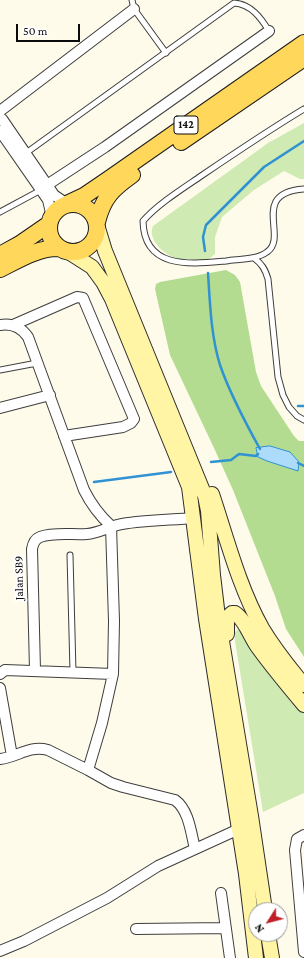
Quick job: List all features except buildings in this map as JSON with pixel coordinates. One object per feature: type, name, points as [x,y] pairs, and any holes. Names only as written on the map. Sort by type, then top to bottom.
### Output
[{"type":"main road","name":"142","points":[[0,255],[20,244],[51,220],[58,208],[84,196],[304,43]]},
{"type":"main road","name":"142","points":[[0,269],[43,250],[63,250],[74,252],[88,248],[96,236],[100,208],[105,199],[113,190],[304,58]]},
{"type":"main road","points":[[67,204],[75,203],[82,205],[89,209],[94,215],[104,251],[205,496],[208,512],[218,617],[264,902]]},
{"type":"main road","points":[[51,220],[49,231],[51,237],[63,250],[92,267],[103,282],[112,299],[189,487],[206,619],[246,874],[256,958]]},
{"type":"main road","points":[[158,380],[186,430],[208,481],[240,581],[251,605],[263,629],[279,654],[304,685]]},
{"type":"main road","points":[[251,816],[244,744],[226,621],[229,615],[234,613],[238,616],[271,665],[304,705]]},
{"type":"main road","points":[[269,942],[272,958]]},
{"type":"street","points":[[0,111],[133,5]]},
{"type":"street","points":[[44,188],[112,143],[269,31]]},
{"type":"street","points":[[0,118],[26,153],[44,188],[48,200],[51,220]]},
{"type":"street","points":[[0,131],[44,188],[67,204]]},
{"type":"street","points":[[0,325],[13,325],[77,297],[83,298],[134,419],[131,424],[123,427],[64,436]]},
{"type":"street","points":[[13,325],[24,331],[28,337],[84,490],[92,504],[110,526],[114,621],[114,674],[102,723],[88,770]]},
{"type":"street","points":[[0,408],[50,395]]},
{"type":"street","points":[[110,526],[134,522],[194,518]]},
{"type":"street","name":"Jalan SB9","points":[[35,670],[32,544],[41,537],[49,535],[96,533],[110,526]]},
{"type":"street","points":[[0,674],[5,670],[35,670],[114,674]]},
{"type":"street","points":[[0,688],[12,756]]},
{"type":"street","points":[[0,759],[28,750],[41,748],[88,770],[111,783],[175,800],[180,804],[185,812],[195,849]]},
{"type":"street","points":[[0,951],[24,941],[80,913],[158,866],[239,829]]},
{"type":"street","points":[[304,835],[297,839],[295,850],[304,952]]},
{"type":"street","points":[[221,893],[230,958]]},
{"type":"street","points":[[136,929],[226,928]]},
{"type":"lane","points":[[26,153],[234,3],[242,3],[259,15],[269,31]]},
{"type":"lane","points":[[133,5],[166,53]]},
{"type":"lane","points":[[304,109],[272,128],[187,186],[150,214],[143,221],[144,232],[147,240],[154,250],[170,261],[192,263],[254,258],[268,252],[274,244],[273,210],[275,203],[289,191],[304,189]]},
{"type":"lane","points":[[0,212],[44,188]]},
{"type":"lane","points":[[254,258],[261,263],[268,279],[278,376],[283,395],[289,407],[297,416],[304,420]]},
{"type":"lane","points":[[0,370],[38,362]]},
{"type":"lane","points":[[70,555],[73,672]]},
{"type":"green space","points":[[304,123],[304,179],[300,179],[284,171],[254,190],[222,217],[215,237],[215,254],[207,259],[179,259],[166,254],[158,246],[152,236],[153,226],[268,143]]},
{"type":"green space","points":[[226,270],[235,275],[240,282],[256,372],[261,386],[294,436],[299,441],[304,441],[304,657],[286,629],[275,596],[233,490],[170,355],[155,289],[156,284],[160,282]]},
{"type":"green space","points":[[239,630],[304,712],[304,793],[263,812],[235,641],[235,632]]},
{"type":"water","points":[[270,446],[290,452],[299,462],[298,471],[258,457],[256,448]]},
{"type":"waterway","points":[[205,251],[203,237],[206,225],[264,167],[304,141]]},
{"type":"waterway","points":[[208,273],[210,308],[220,365],[233,397],[260,449]]},
{"type":"waterway","points":[[298,406],[304,406]]},
{"type":"waterway","points":[[211,462],[231,460],[239,454],[256,456],[258,454]]},
{"type":"waterway","points":[[298,463],[304,466]]},
{"type":"waterway","points":[[94,482],[171,472]]}]
